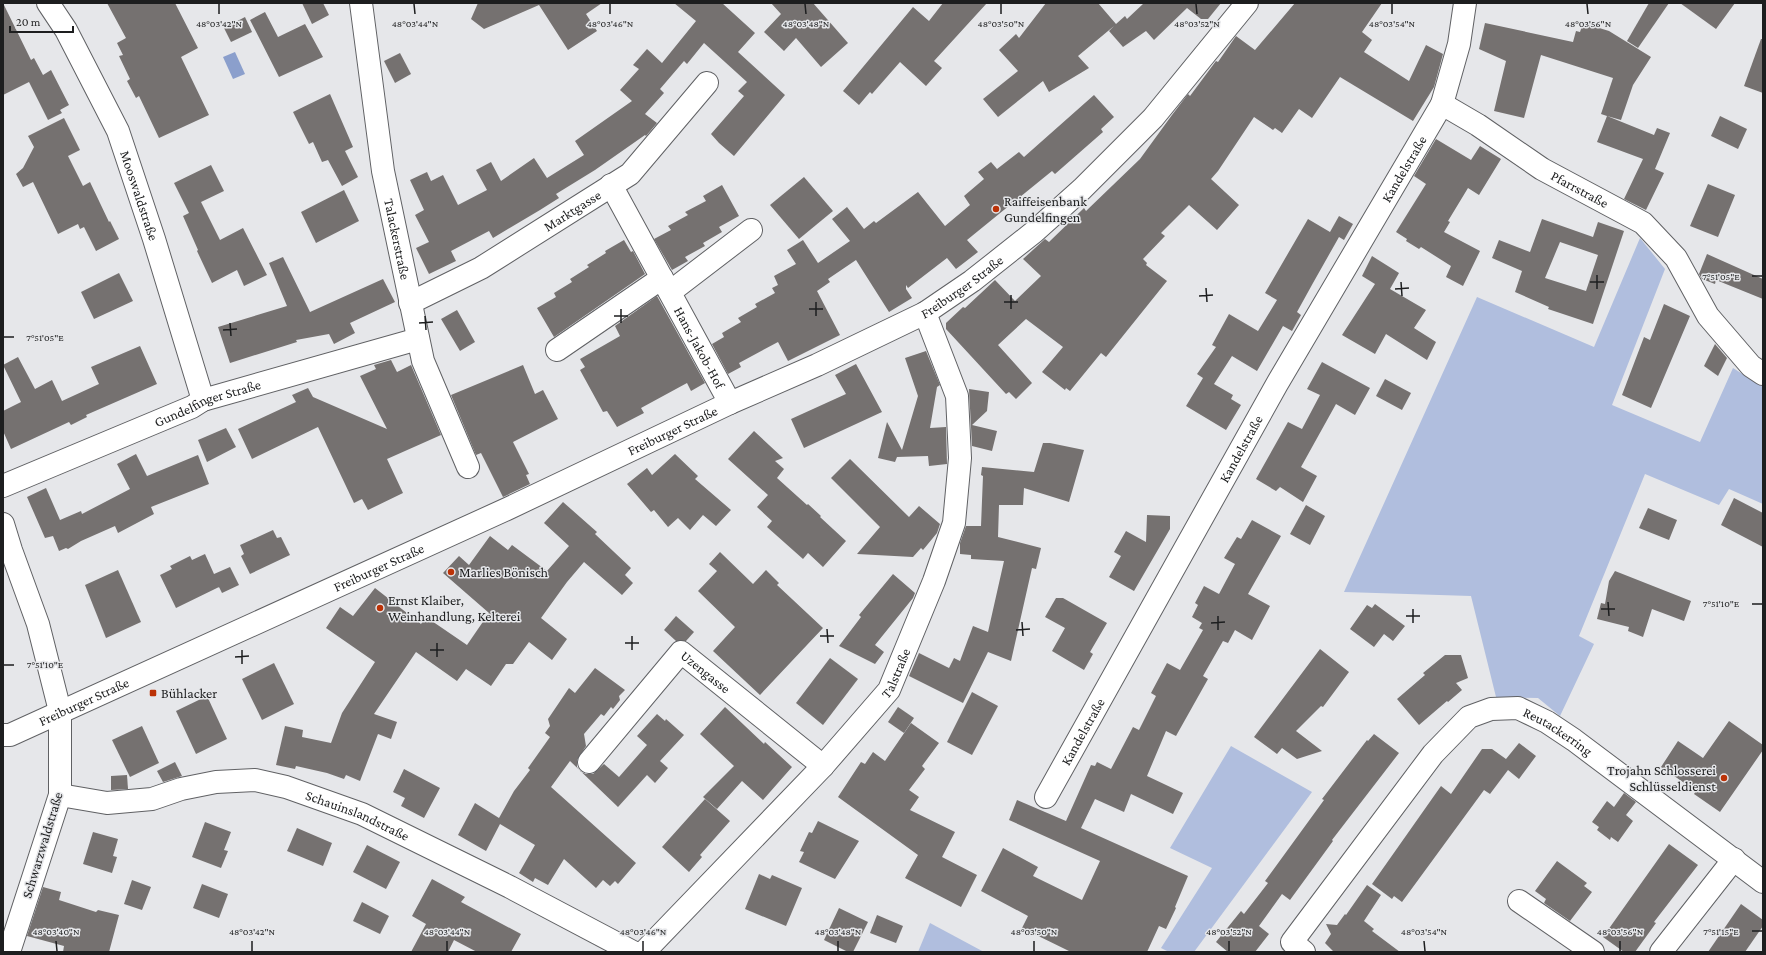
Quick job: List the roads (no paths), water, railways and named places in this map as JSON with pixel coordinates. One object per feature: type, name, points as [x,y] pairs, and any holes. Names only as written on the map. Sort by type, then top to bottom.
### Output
[{"type":"street","name":"Mooswaldstraße","points":[[48,3],[66,30],[118,131],[154,239],[203,400]]},
{"type":"street","name":"Talackerstraße","points":[[361,3],[383,171],[418,339],[423,360],[468,467]]},
{"type":"street","name":"Freiburger Straße","points":[[5,738],[60,711],[507,509],[730,403],[818,365],[925,313],[978,276],[1034,232],[1082,189],[1153,118],[1247,3]]},
{"type":"street","points":[[1442,104],[1459,44],[1465,3]]},
{"type":"street","name":"Marktgasse","points":[[410,303],[481,268],[630,174],[707,83]]},
{"type":"street","name":"Pfarrstraße","points":[[1442,104],[1478,125],[1542,169],[1642,223],[1676,258],[1708,316],[1751,366],[1763,374]]},
{"type":"street","name":"Kandelstraße","points":[[1046,797],[1273,391],[1442,104]]},
{"type":"street","name":"Hans-Jakob-Hof","points":[[611,185],[730,403]]},
{"type":"street","name":"Hans-Jakob-Hof","points":[[557,350],[666,285],[751,230]]},
{"type":"street","name":"Talstraße","points":[[644,952],[823,766],[889,690],[934,581],[954,523],[960,458],[957,396],[925,313]]},
{"type":"street","name":"Gundelfinger Straße","points":[[3,486],[192,407],[203,400],[418,339]]},
{"type":"street","name":"Schwarzwaldstraße","points":[[3,524],[7,552],[38,624],[60,711],[60,795],[9,952]]},
{"type":"street","name":"Uzengasse","points":[[589,762],[681,652],[823,766]]},
{"type":"street","name":"Reutackerring","points":[[1293,949],[1433,754],[1469,717],[1491,709],[1518,708],[1547,722],[1574,740],[1763,882]]},
{"type":"street","name":"Schauinslandstraße","points":[[60,795],[107,803],[152,799],[181,789],[216,782],[255,780],[286,787],[362,814],[510,887],[633,952]]},
{"type":"street","points":[[1662,952],[1734,859]]},
{"type":"street","points":[[1519,901],[1593,952]]},
{"type":"place","name":"Raiffeisenbank Gundelfingen","points":[[996,209]]},
{"type":"place","name":"Marlies Bönisch","points":[[451,572]]},
{"type":"place","name":"Ernst Klaiber, Weinhandlung, Kelterei","points":[[380,608]]},
{"type":"place","name":"Bühlacker","points":[[153,693]]},
{"type":"place","name":"Trojahn Schlosserei Schlüsseldienst","points":[[1724,778]]}]
